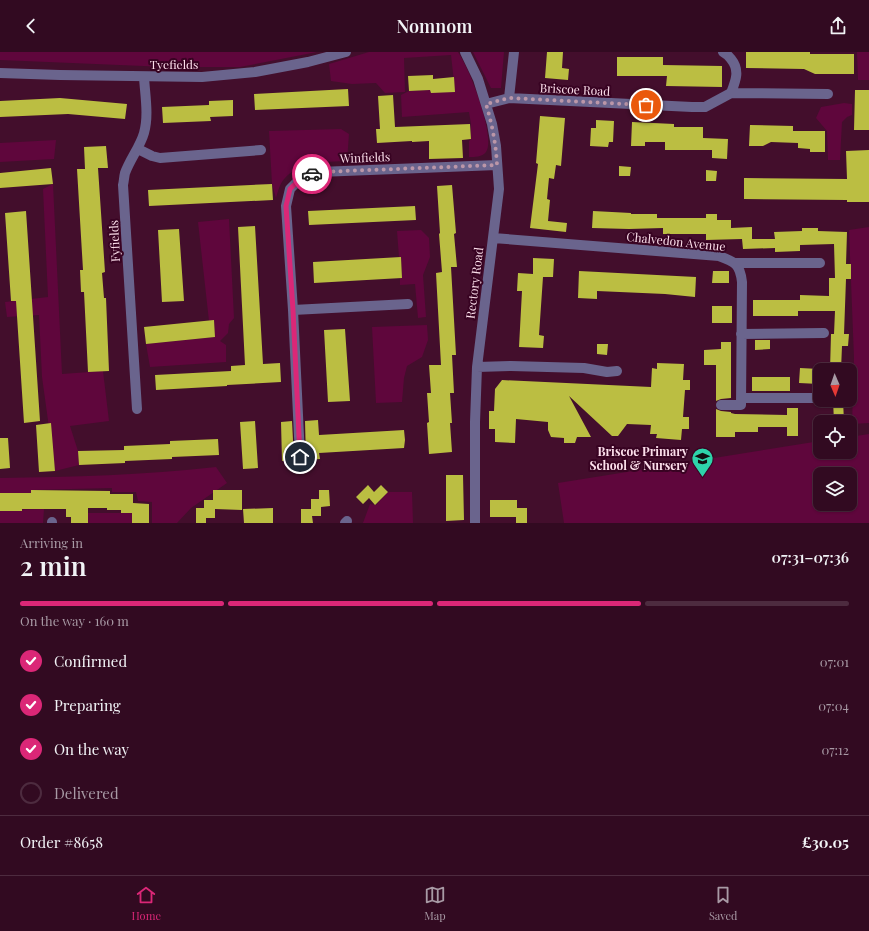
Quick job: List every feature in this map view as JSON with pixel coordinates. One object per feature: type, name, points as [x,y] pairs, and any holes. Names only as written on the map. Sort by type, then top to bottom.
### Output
[{"type":"street","name":"Tyefields","points":[[0,73],[202,77],[255,72],[308,62],[346,52]]},
{"type":"street","name":"Rectory Road","points":[[465,52],[478,79],[492,124],[496,146],[499,189],[477,367],[474,523]]},
{"type":"street","points":[[509,98],[514,52]]},
{"type":"street","points":[[723,52],[726,53],[735,64],[736,78],[731,93]]},
{"type":"street","name":"Fyfields","points":[[137,409],[123,185],[125,173],[138,149],[144,132],[146,117],[144,76]]},
{"type":"street","name":"Briscoe Road","points":[[486,104],[509,98],[692,108],[705,107],[731,93],[828,94]]},
{"type":"street","points":[[138,149],[160,158],[261,150]]},
{"type":"street","name":"Winfields","points":[[300,457],[286,206],[290,189],[301,178],[319,172],[497,165]]},
{"type":"street","name":"Chalvedon Avenue","points":[[493,238],[719,256],[736,263],[739,267],[742,282],[741,402]]},
{"type":"street","points":[[736,263],[820,263]]},
{"type":"street","points":[[293,310],[408,304]]},
{"type":"street","points":[[741,334],[824,333]]},
{"type":"street","points":[[477,367],[511,366],[584,368],[607,372],[617,371]]},
{"type":"street","points":[[721,405],[741,402],[813,398]]},
{"type":"shaded area","points":[[0,52],[317,52],[240,67],[167,67],[0,60]]},
{"type":"shaded area","points":[[369,52],[458,52],[471,78],[483,112],[488,136],[486,152],[480,156],[469,157],[471,124],[469,112],[402,117],[401,95],[409,91],[455,91],[451,55],[404,58],[405,92],[385,93],[376,83],[352,84],[331,81],[329,64]]},
{"type":"shaded area","points":[[473,52],[504,52],[501,88],[491,88]]},
{"type":"shaded area","points":[[857,52],[869,52],[869,80],[858,80]]},
{"type":"shaded area","points":[[844,103],[852,104],[852,115],[847,117],[842,122],[840,160],[828,160],[827,131],[816,118],[821,107]]},
{"type":"shaded area","points":[[341,129],[349,134],[347,161],[306,165],[298,168],[291,172],[283,180],[276,198],[272,184],[269,131]]},
{"type":"shaded area","points":[[56,140],[54,159],[0,162],[0,143]]},
{"type":"shaded area","points":[[53,184],[62,374],[103,371],[109,421],[70,426],[78,451],[79,465],[55,471],[42,377],[39,315],[7,317],[5,302],[48,297],[43,189]]},
{"type":"shaded area","points":[[229,219],[234,318],[229,324],[228,333],[220,341],[226,345],[226,362],[150,367],[146,344],[215,337],[214,321],[209,321],[198,222]]},
{"type":"shaded area","points":[[869,227],[869,423],[857,424],[857,415],[852,415],[853,407],[857,407],[857,363],[854,363],[849,230]]},
{"type":"shaded area","points":[[421,230],[429,238],[430,257],[423,275],[426,317],[418,318],[415,284],[400,285],[400,278],[402,277],[401,257],[399,257],[397,231]]},
{"type":"shaded area","points":[[427,325],[428,340],[422,357],[407,366],[404,378],[402,402],[376,403],[372,327]]},
{"type":"shaded area","name":"Briscoe Primary School & Nursery","points":[[869,434],[869,523],[564,523],[558,483],[813,442],[813,459],[857,459],[857,436]]},
{"type":"shaded area","points":[[216,467],[227,483],[191,508],[177,523],[152,523],[152,502],[138,501],[136,492],[112,492],[112,488],[31,490],[31,493],[0,493],[0,478],[108,475]]},
{"type":"shaded area","points":[[388,492],[412,492],[413,523],[363,523],[370,504],[376,505]]},
{"type":"shaded area","points":[[44,509],[43,523],[0,523],[0,510]]},
{"type":"shaded area","points":[[88,513],[132,513],[132,523],[88,523]]},
{"type":"building","points":[[547,52],[563,52],[562,68],[569,69],[568,80],[545,78]]},
{"type":"building","points":[[746,52],[854,54],[854,74],[815,74],[804,69],[746,68]]},
{"type":"building","points":[[617,57],[663,57],[663,65],[722,66],[722,87],[666,86],[667,76],[617,76]]},
{"type":"building","points":[[433,75],[433,79],[454,77],[455,92],[431,93],[430,90],[409,91],[408,76]]},
{"type":"building","points":[[348,89],[349,106],[255,110],[254,94]]},
{"type":"building","points":[[855,90],[869,90],[869,130],[854,130]]},
{"type":"building","points":[[393,95],[395,127],[470,124],[471,139],[462,140],[463,158],[429,159],[429,141],[377,143],[376,129],[380,129],[378,96]]},
{"type":"building","points":[[60,98],[127,104],[125,119],[68,114],[0,117],[0,101]]},
{"type":"building","points":[[233,100],[233,116],[210,117],[211,121],[163,123],[162,107],[209,105],[209,101]]},
{"type":"building","points":[[540,116],[565,118],[561,166],[556,165],[554,179],[549,178],[547,199],[550,200],[548,221],[567,223],[566,232],[530,228],[538,164],[536,163]]},
{"type":"building","points":[[596,120],[614,121],[613,142],[609,142],[608,147],[590,146],[591,128],[596,128]]},
{"type":"building","points":[[632,122],[674,124],[674,127],[703,127],[703,138],[728,139],[727,159],[712,158],[712,150],[665,150],[665,142],[645,142],[645,146],[631,146]]},
{"type":"building","points":[[750,125],[793,126],[793,131],[825,131],[825,152],[810,152],[810,149],[798,148],[798,143],[771,142],[763,146],[749,146]]},
{"type":"building","points":[[106,146],[108,168],[98,168],[105,272],[102,273],[104,298],[106,298],[109,371],[88,372],[84,292],[81,292],[80,270],[83,270],[77,169],[85,169],[84,147]]},
{"type":"building","points":[[869,150],[869,202],[847,202],[847,200],[744,199],[744,178],[847,179],[846,151]]},
{"type":"building","points":[[619,166],[631,167],[630,176],[619,176]]},
{"type":"building","points":[[51,168],[53,184],[0,188],[0,173]]},
{"type":"building","points":[[706,170],[717,171],[716,181],[706,181]]},
{"type":"building","points":[[272,184],[273,200],[149,206],[148,190]]},
{"type":"building","points":[[452,185],[457,267],[451,267],[456,355],[452,355],[454,393],[450,393],[452,452],[429,454],[427,393],[431,393],[429,365],[441,365],[436,273],[442,272],[437,186]]},
{"type":"building","points":[[415,206],[416,220],[309,225],[308,211]]},
{"type":"building","points":[[26,211],[40,421],[24,423],[16,301],[11,301],[5,213]]},
{"type":"building","points":[[593,211],[631,214],[657,214],[657,218],[706,218],[706,214],[717,214],[717,220],[731,220],[731,228],[752,227],[752,239],[775,239],[774,232],[802,231],[802,228],[818,228],[818,231],[847,232],[846,264],[851,264],[851,279],[846,279],[844,334],[849,334],[848,346],[842,346],[841,363],[830,363],[831,334],[834,334],[835,311],[798,311],[798,316],[753,316],[753,300],[800,300],[800,295],[829,296],[829,278],[835,278],[834,244],[800,245],[800,251],[775,252],[775,248],[743,249],[742,239],[706,240],[706,234],[663,234],[663,228],[592,228]]},
{"type":"building","points":[[255,226],[263,364],[280,363],[281,382],[156,390],[155,375],[231,371],[231,366],[245,365],[238,227]]},
{"type":"building","points":[[179,229],[184,301],[162,302],[158,230]]},
{"type":"building","points":[[401,257],[402,278],[314,283],[313,262]]},
{"type":"building","points":[[533,258],[554,259],[553,277],[543,277],[539,335],[544,336],[543,348],[519,347],[522,291],[517,291],[518,273],[533,274]]},
{"type":"building","points":[[579,271],[696,277],[695,297],[597,291],[597,299],[578,298]]},
{"type":"building","points":[[713,271],[729,271],[729,283],[712,283]]},
{"type":"building","points":[[712,306],[732,306],[732,323],[712,323]]},
{"type":"building","points":[[214,320],[215,337],[146,344],[144,327]]},
{"type":"building","points":[[345,329],[350,401],[328,402],[324,330]]},
{"type":"building","points":[[755,340],[770,340],[770,349],[755,350]]},
{"type":"building","points":[[721,342],[731,342],[731,398],[716,401],[716,365],[704,365],[704,350],[721,349]]},
{"type":"building","points":[[597,344],[608,344],[607,355],[597,354]]},
{"type":"building","points":[[657,363],[684,364],[683,380],[690,380],[690,390],[685,390],[683,417],[689,417],[689,429],[682,429],[681,440],[656,438],[657,434],[650,434],[651,425],[627,424],[618,436],[612,436],[569,396],[591,437],[577,437],[575,443],[564,443],[564,438],[551,437],[548,430],[548,422],[516,419],[515,443],[495,442],[495,429],[489,429],[489,411],[494,411],[495,389],[502,380],[651,387],[652,368],[657,369]]},
{"type":"building","points":[[800,368],[813,369],[813,384],[799,383]]},
{"type":"building","points":[[752,377],[790,377],[790,391],[752,391]]},
{"type":"building","points":[[833,407],[843,407],[844,415],[834,415]]},
{"type":"building","points":[[787,408],[798,408],[798,436],[787,436],[787,427],[758,427],[758,432],[735,432],[735,437],[716,437],[716,409],[735,414],[787,415]]},
{"type":"building","points":[[318,420],[319,435],[404,430],[404,448],[319,453],[320,459],[306,460],[305,421]]},
{"type":"building","points":[[255,421],[258,468],[243,469],[240,422]]},
{"type":"building","points":[[292,421],[294,460],[282,461],[281,422]]},
{"type":"building","points":[[51,423],[55,471],[39,472],[36,425]]},
{"type":"building","points":[[0,438],[8,438],[10,468],[0,469]]},
{"type":"building","points":[[218,439],[219,455],[172,457],[172,459],[79,465],[78,451],[124,450],[124,446],[170,444],[170,441]]},
{"type":"building","points":[[446,475],[463,475],[464,520],[446,521]]},
{"type":"building","points":[[368,485],[374,492],[381,485],[388,492],[375,505],[369,498],[363,504],[356,497]]},
{"type":"building","points":[[31,490],[110,491],[110,494],[133,494],[133,503],[149,504],[149,523],[132,523],[132,513],[121,513],[121,510],[107,510],[107,508],[88,508],[88,523],[71,523],[71,517],[66,517],[66,509],[22,509],[22,511],[0,511],[0,493],[31,493]]},
{"type":"building","points":[[213,490],[242,490],[242,510],[215,509],[215,518],[206,518],[206,523],[196,523],[196,508],[204,508],[204,500],[213,500]]},
{"type":"building","points":[[319,490],[329,490],[330,506],[321,507],[321,516],[312,516],[313,523],[301,523],[301,509],[311,509],[311,499],[319,499]]},
{"type":"building","points":[[490,500],[517,500],[517,508],[527,508],[527,523],[516,523],[516,517],[490,517]]},
{"type":"building","points":[[273,508],[273,523],[244,523],[243,509]]},
{"type":"way so far","points":[[312,174],[319,172],[497,165],[496,146],[492,124],[486,104],[509,98],[646,105]]},
{"type":"place","name":"Briscoe Primary School & Nursery","points":[[703,478]]},
{"type":"route","points":[[300,457],[286,206],[290,189],[301,178],[312,174]]}]
